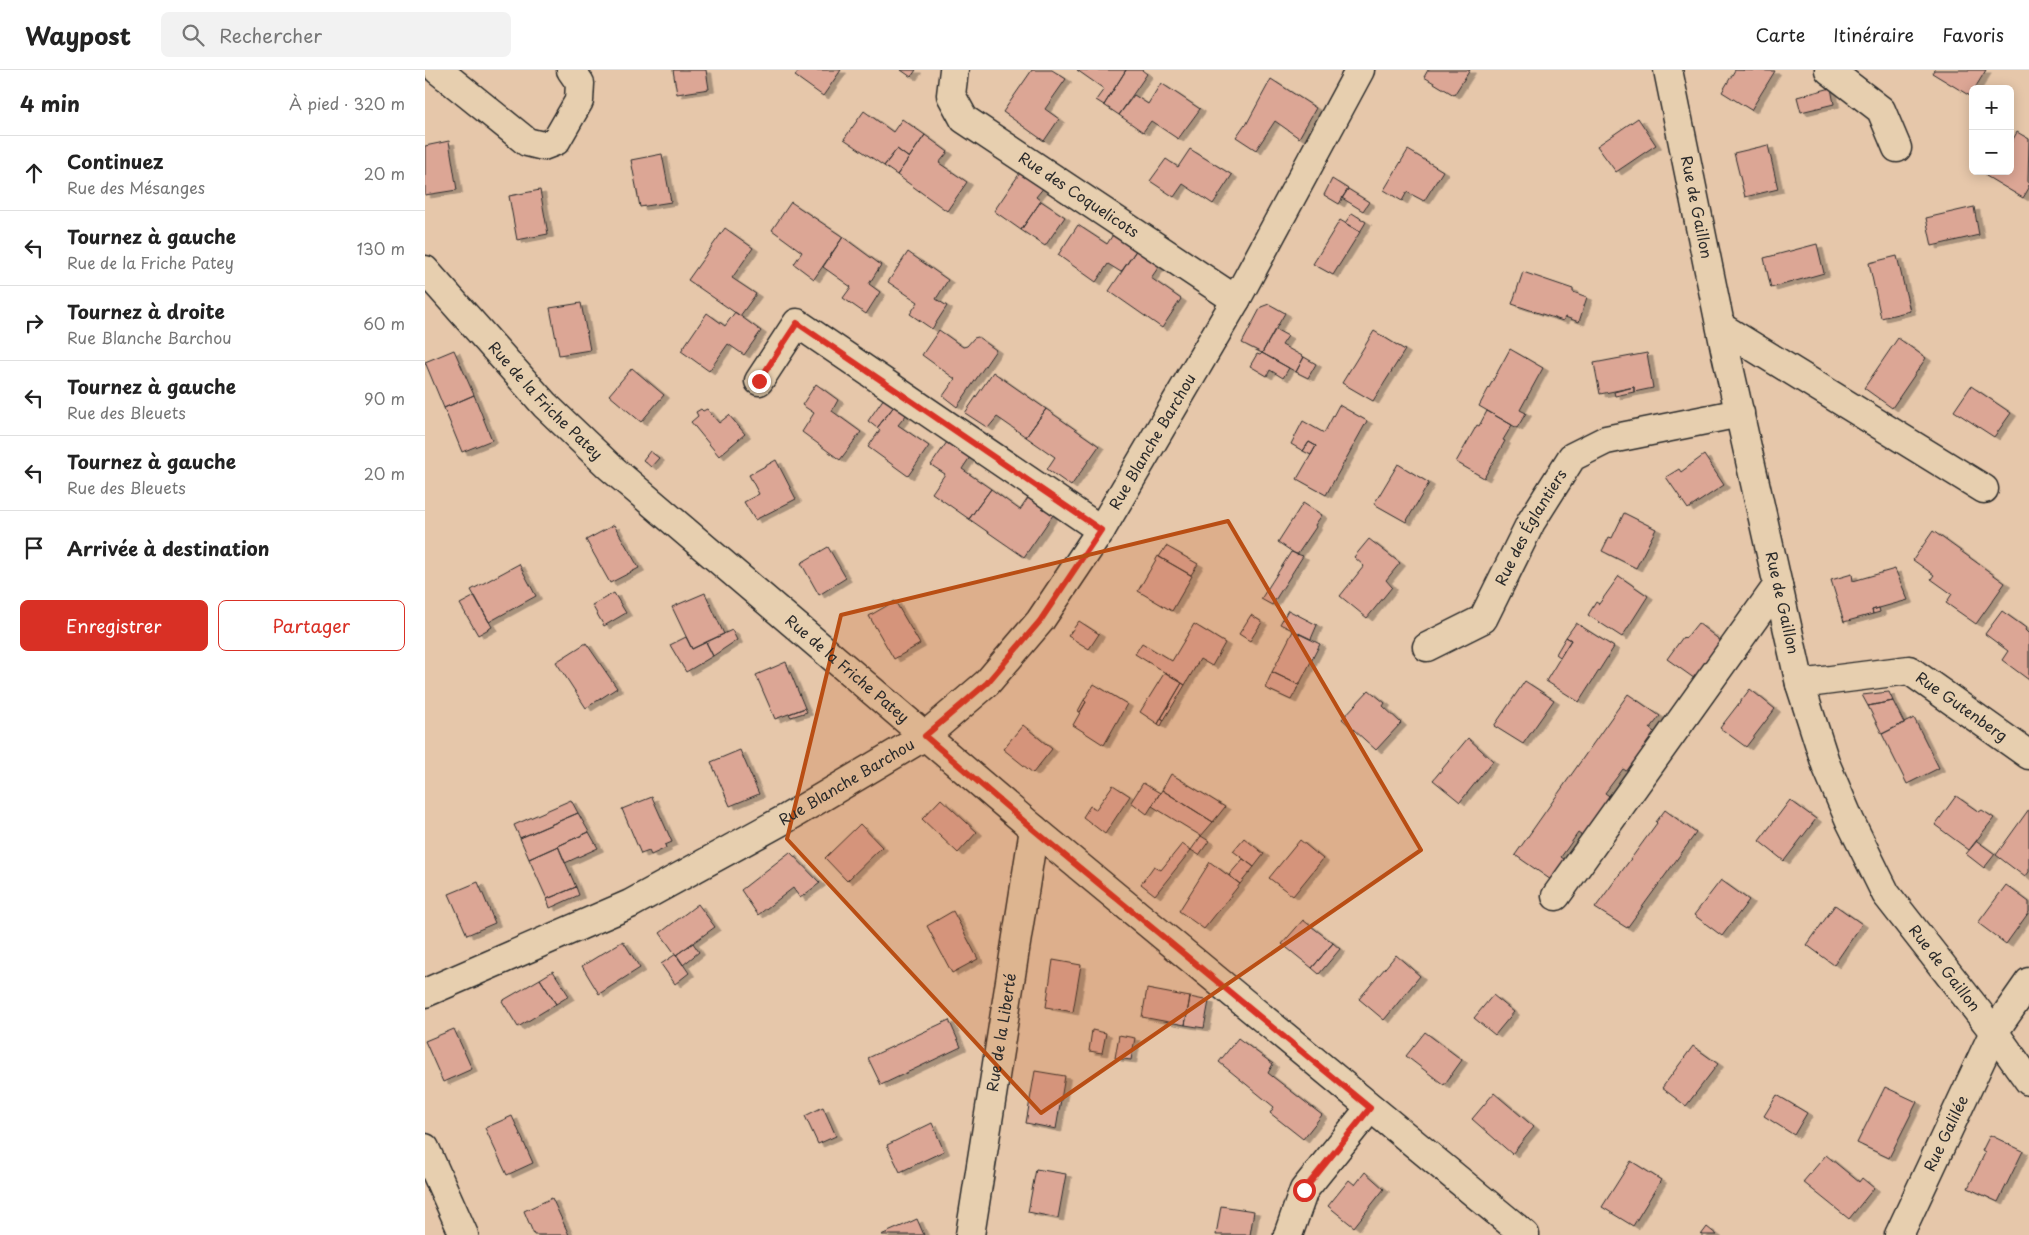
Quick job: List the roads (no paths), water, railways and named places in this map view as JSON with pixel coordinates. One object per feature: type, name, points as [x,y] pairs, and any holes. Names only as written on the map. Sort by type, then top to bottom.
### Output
[{"type":"street","points":[[425,79],[433,70]]},
{"type":"street","points":[[438,70],[527,142],[543,146],[556,141],[579,101],[580,83],[571,70]]},
{"type":"street","name":"Rue des Coquelicots","points":[[954,70],[951,95],[964,119],[1236,300]]},
{"type":"street","name":"Rue Blanche Barchou","points":[[425,992],[630,904],[787,818],[925,736],[987,683],[1040,621],[1101,530],[1236,300],[1360,70]]},
{"type":"street","name":"Rue de Gaillon","points":[[1668,70],[1721,327],[1800,684],[1826,765],[1850,821],[1886,894],[1994,1032],[2029,1081]]},
{"type":"street","points":[[1829,70],[1881,110],[1897,148]]},
{"type":"street","name":"Rue de la Friche Patey","points":[[425,270],[545,405],[610,467],[1034,830],[1525,1235]]},
{"type":"street","points":[[759,381],[797,323],[1101,530]]},
{"type":"street","points":[[1721,327],[1984,490]]},
{"type":"street","name":"Rue des Églantiers","points":[[1427,647],[1483,619],[1531,522],[1572,456],[1606,440],[1740,413]]},
{"type":"street","points":[[1556,896],[1778,585]]},
{"type":"street","name":"Rue Gutenberg","points":[[1800,684],[1909,670],[2029,755]]},
{"type":"street","name":"Rue de la Liberté","points":[[970,1235],[1034,830]]},
{"type":"street","points":[[1994,1032],[2029,982]]},
{"type":"street","name":"Rue Galilée","points":[[1899,1235],[1994,1032]]},
{"type":"street","points":[[1288,1235],[1304,1190],[1370,1108]]},
{"type":"street","points":[[425,1148],[464,1235]]}]
